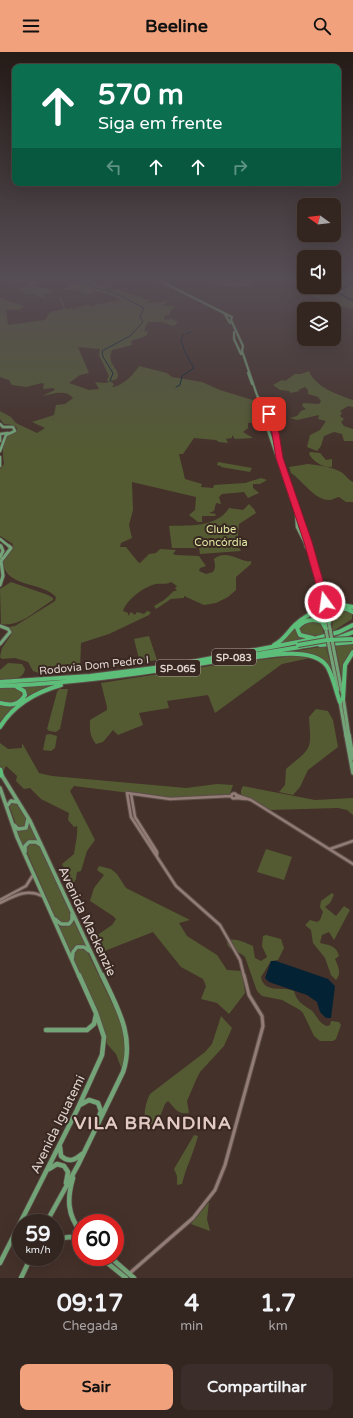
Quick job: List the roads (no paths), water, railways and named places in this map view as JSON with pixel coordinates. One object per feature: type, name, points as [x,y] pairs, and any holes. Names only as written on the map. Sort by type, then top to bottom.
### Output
[{"type":"highway","points":[[318,575],[329,599],[339,604],[353,607]]},
{"type":"highway","points":[[226,655],[267,647],[281,642],[296,625],[316,610],[319,602],[320,589]]},
{"type":"highway","points":[[329,622],[331,613],[336,609],[344,608],[353,612]]},
{"type":"highway","points":[[327,630],[322,622],[313,619],[301,624],[297,630],[300,635],[308,638],[334,633],[353,621]]},
{"type":"highway","name":"Rodovia Dom Pedro I","points":[[1,684],[78,678],[170,666],[305,641],[334,633],[353,625]]},
{"type":"highway","name":"Rodovia Dom Pedro I","points":[[1,684],[52,684],[118,677],[193,666],[324,642],[353,632]]},
{"type":"highway","name":"SP-083","points":[[170,666],[298,644],[327,640],[353,640]]},
{"type":"highway","name":"SP-083","points":[[242,657],[353,640]]},
{"type":"highway","points":[[341,700],[345,665],[353,652]]},
{"type":"highway","points":[[193,666],[296,654],[313,656],[322,660],[326,665],[341,700]]},
{"type":"highway","points":[[0,727],[14,710],[46,689],[60,685],[118,677]]},
{"type":"highway","points":[[0,703],[9,706],[17,704],[25,695],[24,691],[20,688],[1,684]]},
{"type":"main road","points":[[234,336],[264,416],[297,514],[297,527],[306,545],[320,589],[353,773]]},
{"type":"main road","points":[[238,336],[243,346],[242,351],[247,366],[263,408],[269,415],[275,431],[279,458],[318,575],[329,622],[327,630]]},
{"type":"main road","points":[[264,416],[265,414],[269,415]]},
{"type":"main road","points":[[0,424],[6,427]]},
{"type":"main road","points":[[0,428],[14,428],[15,431],[5,436],[0,452]]},
{"type":"main road","points":[[269,432],[272,434],[275,431]]},
{"type":"main road","points":[[0,441],[2,437],[0,434],[10,433]]},
{"type":"main road","points":[[270,436],[276,436]]},
{"type":"main road","points":[[0,457],[0,466]]},
{"type":"main road","points":[[297,527],[303,528]]},
{"type":"main road","points":[[300,534],[305,533]]},
{"type":"main road","points":[[0,539],[11,549]]},
{"type":"main road","points":[[0,556],[1,547],[3,544],[7,544]]},
{"type":"main road","points":[[1,547],[6,551],[11,549]]},
{"type":"main road","points":[[0,585],[4,576],[1,561],[11,549]]},
{"type":"main road","points":[[0,626],[8,629],[10,632],[0,643]]},
{"type":"main road","points":[[341,700],[353,758]]},
{"type":"main road","name":"Avenida Mackenzie","points":[[0,772],[26,814],[44,850],[127,1032],[128,1059],[94,1132]]},
{"type":"main road","points":[[0,788],[26,856],[96,1013],[94,1024],[87,1030],[46,1030]]},
{"type":"main road","points":[[7,806],[11,801],[19,803]]},
{"type":"main road","points":[[13,823],[18,829],[26,828],[28,822],[26,814]]},
{"type":"main road","points":[[26,856],[25,846],[29,842],[38,843],[44,850]]},
{"type":"main road","points":[[54,918],[61,924],[69,924],[72,918],[71,909]]},
{"type":"main road","points":[[73,962],[73,952],[77,947],[84,947],[92,954]]},
{"type":"main road","name":"Avenida Iguatemi","points":[[0,1263],[77,1110],[104,1049],[104,1033],[96,1013]]},
{"type":"main road","points":[[72,1222],[68,1205],[72,1180],[94,1132],[100,1111],[98,1104],[92,1100],[85,1101],[77,1110]]},
{"type":"main road","points":[[61,1142],[59,1152],[65,1160],[72,1161],[84,1152]]},
{"type":"main road","points":[[44,1176],[50,1168],[57,1164],[64,1166],[68,1172],[67,1181],[51,1213]]},
{"type":"main road","points":[[51,1213],[78,1165]]},
{"type":"main road","points":[[21,1278],[27,1266]]},
{"type":"main road","points":[[113,1266],[128,1276],[134,1278]]},
{"type":"main road","points":[[119,1266],[128,1276]]},
{"type":"street","points":[[128,1276],[183,1226],[209,1199],[216,1187],[226,1160],[263,1026],[262,1016],[249,995],[242,966],[226,935],[220,925],[181,891],[171,880],[157,855],[131,816],[128,805],[129,794],[170,799],[231,796],[232,798],[236,796],[251,800],[353,864]]},
{"type":"street","points":[[329,849],[337,848],[353,841]]},
{"type":"street","points":[[337,848],[338,854]]},
{"type":"street","points":[[0,900],[29,883],[33,872]]},
{"type":"street","points":[[0,903],[26,892],[37,893],[45,898]]},
{"type":"water","points":[[271,961],[276,961],[328,979],[335,986],[331,1018],[326,1018],[320,1012],[317,1002],[307,995],[269,982],[265,978]]},
{"type":"waterway","points":[[110,381],[113,373],[103,357],[102,351],[130,336]]},
{"type":"waterway","points":[[183,336],[181,340],[184,349]]},
{"type":"waterway","points":[[184,350],[189,359]]},
{"type":"waterway","points":[[176,387],[180,385],[182,376],[194,368],[189,360]]},
{"type":"district","name":"VILA BRANDINA","points":[[153,1123]]},
{"type":"park label","name":"Clube Concórdia","points":[[221,535]]}]
